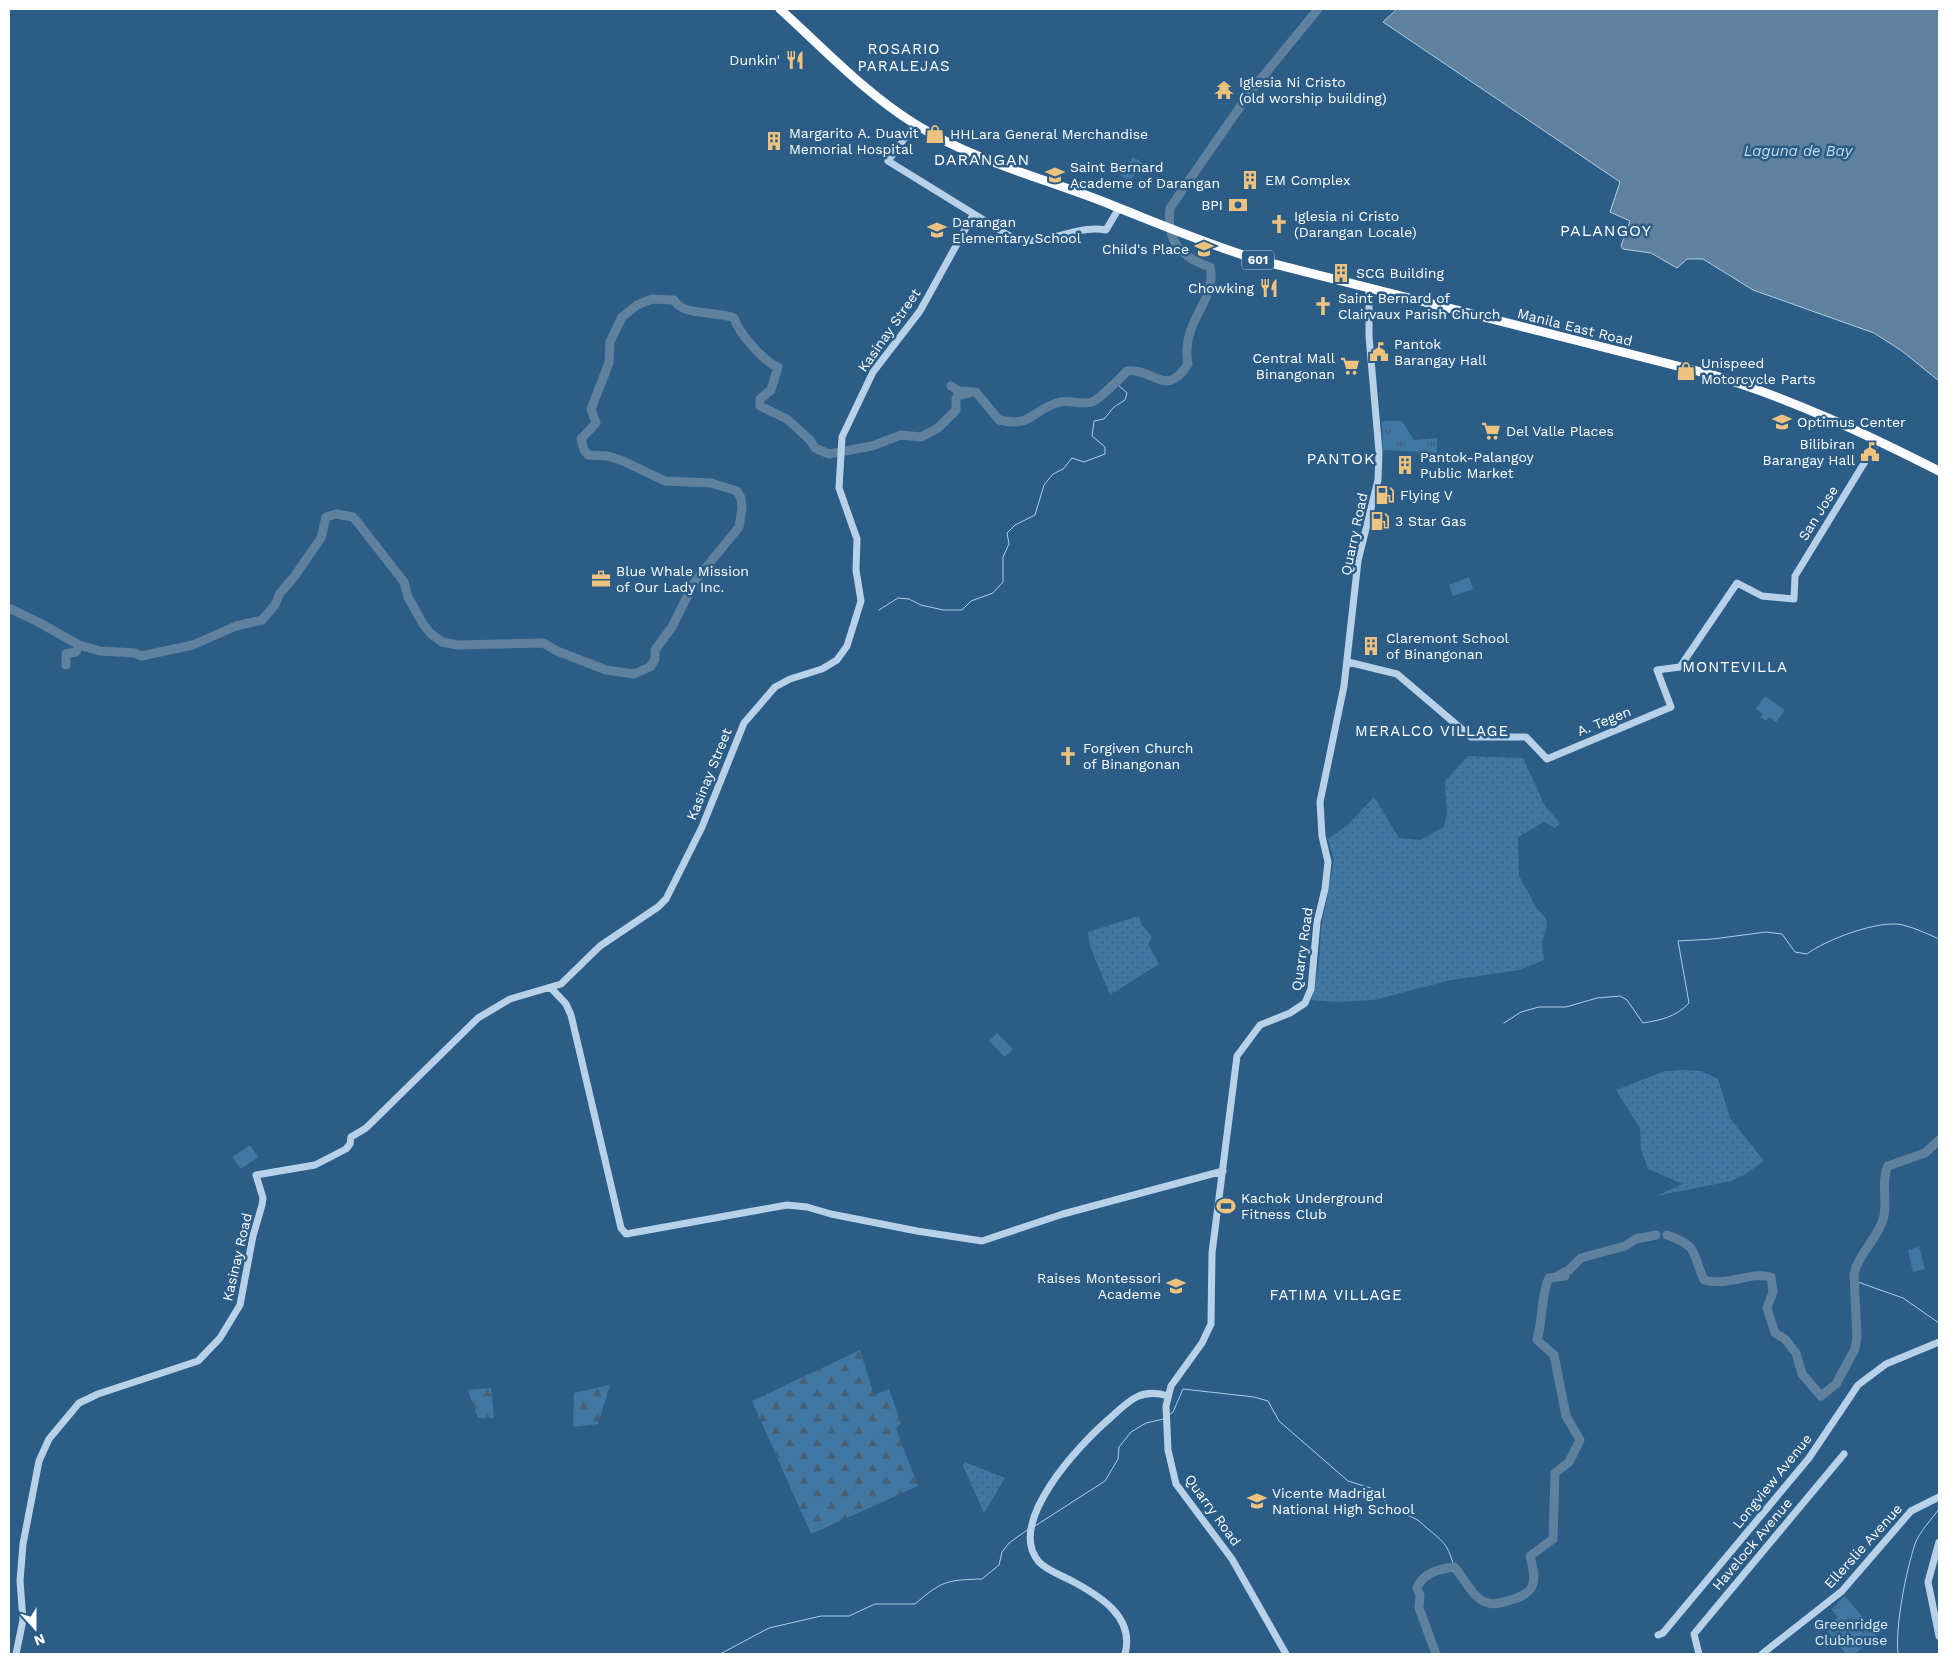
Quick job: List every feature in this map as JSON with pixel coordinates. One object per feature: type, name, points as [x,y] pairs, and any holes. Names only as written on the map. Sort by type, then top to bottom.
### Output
[{"type":"main road","name":"Manila East Road","points":[[780,9],[868,88],[915,124],[946,141],[1189,237],[1259,260],[1713,375],[1756,388],[1834,420],[1939,471]]},
{"type":"street","points":[[915,124],[888,161],[1016,240],[1058,237],[1092,228],[1106,230],[1119,208]]},
{"type":"street","name":"Kasinay Street","points":[[551,988],[560,984],[600,946],[647,916],[666,899],[702,826],[744,723],[774,687],[790,679],[822,669],[837,660],[847,646],[862,602],[856,570],[857,539],[839,488],[841,440],[872,372],[920,312],[973,215]]},
{"type":"street","name":"Quarry Road","points":[[1286,1654],[1232,1559],[1176,1484],[1168,1450],[1166,1406],[1171,1386],[1202,1343],[1211,1324],[1212,1253],[1237,1056],[1260,1025],[1290,1013],[1305,1003],[1311,989],[1318,922],[1328,862],[1322,836],[1320,802],[1348,662],[1358,561],[1378,480],[1379,452],[1369,336],[1369,288]]},
{"type":"street","name":"San Jose","points":[[1671,706],[1657,670],[1680,667],[1737,583],[1762,596],[1794,599],[1795,579],[1806,555],[1866,460]]},
{"type":"street","name":"A. Tegen","points":[[1348,662],[1397,674],[1471,737],[1526,737],[1547,759],[1671,706]]},
{"type":"street","points":[[551,988],[566,1004],[571,1015],[621,1228],[626,1234],[786,1205],[807,1207],[926,1233],[982,1241],[1063,1214],[1223,1171]]},
{"type":"street","name":"Kasinay Road","points":[[16,1654],[23,1620],[20,1581],[26,1527],[39,1461],[49,1439],[73,1408],[87,1399],[198,1361],[220,1338],[240,1305],[253,1236],[263,1198],[256,1175],[315,1166],[346,1149],[350,1144],[351,1137],[366,1128],[478,1018],[510,999],[551,988]]},
{"type":"street","name":"Longview Avenue","points":[[1658,1635],[1663,1632],[1809,1458],[1858,1385],[1886,1364],[1939,1342]]},
{"type":"street","points":[[1125,1654],[1126,1632],[1122,1620],[1114,1608],[1041,1564],[1034,1553],[1030,1530],[1032,1520],[1064,1466],[1094,1432],[1137,1396],[1146,1392],[1168,1396]]},
{"type":"street","name":"Havelock Avenue","points":[[1699,1654],[1694,1634],[1844,1454]]},
{"type":"street","name":"Ellerslie Avenue","points":[[1762,1654],[1842,1592],[1911,1511],[1939,1497]]},
{"type":"street","points":[[1939,1542],[1928,1582],[1939,1636]]},
{"type":"green space","points":[[1133,157],[1143,163],[1130,181],[1120,175]]},
{"type":"green space","points":[[1382,421],[1402,421],[1414,440],[1437,438],[1437,453],[1383,450]]},
{"type":"green space","points":[[1469,577],[1473,589],[1453,596],[1449,585]]},
{"type":"green space","points":[[1765,696],[1785,710],[1776,722],[1769,717],[1766,721],[1760,717],[1763,714],[1756,709]]},
{"type":"green space","points":[[1468,756],[1523,758],[1545,806],[1560,823],[1555,828],[1544,822],[1518,837],[1519,876],[1536,907],[1546,919],[1547,926],[1542,942],[1544,960],[1519,970],[1451,980],[1374,1000],[1336,1002],[1312,1000],[1319,963],[1321,929],[1334,860],[1328,839],[1348,825],[1374,797],[1399,838],[1420,840],[1444,827],[1447,814],[1445,781]]},
{"type":"green space","points":[[1139,916],[1142,925],[1152,937],[1148,944],[1159,964],[1110,995],[1090,946],[1088,932]]},
{"type":"green space","points":[[997,1033],[1013,1049],[1005,1057],[989,1041]]},
{"type":"green space","points":[[1665,1071],[1701,1071],[1718,1079],[1730,1118],[1764,1161],[1744,1175],[1731,1181],[1656,1196],[1683,1184],[1648,1169],[1641,1149],[1640,1128],[1616,1090]]},
{"type":"green space","points":[[250,1145],[258,1157],[241,1169],[232,1157]]},
{"type":"green space","points":[[1919,1247],[1925,1269],[1913,1272],[1908,1250]]},
{"type":"green space","points":[[860,1350],[874,1395],[889,1389],[901,1423],[896,1429],[918,1486],[811,1534],[752,1401]]},
{"type":"green space","points":[[610,1385],[598,1424],[573,1427],[574,1393]]},
{"type":"green space","points":[[491,1388],[494,1418],[478,1418],[468,1390]]},
{"type":"green space","points":[[965,1462],[1005,1478],[984,1513],[963,1466]]},
{"type":"green space","name":"Greenridge Clubhouse","points":[[1845,1596],[1877,1635],[1855,1654],[1846,1654],[1826,1629],[1838,1617],[1831,1609]]},
{"type":"water","name":"Laguna de Bay","points":[[1397,9],[1939,9],[1939,381],[1902,351],[1874,333],[1753,290],[1703,259],[1687,259],[1677,268],[1651,253],[1623,249],[1621,246],[1630,221],[1610,212],[1620,182],[1383,22]]},
{"type":"waterway","points":[[951,386],[959,391],[976,392],[999,420],[1019,422],[1060,402],[1084,403],[1095,401],[1127,371],[1136,371],[1166,381],[1180,374],[1188,364],[1187,349],[1189,335],[1209,290],[1211,279],[1210,267],[1183,253],[1177,246],[1170,230],[1170,208],[1251,91],[1318,9]]},
{"type":"waterway","points":[[66,665],[66,654],[76,652],[79,645],[100,651],[135,653],[141,656],[193,645],[236,626],[262,620],[275,605],[280,593],[294,577],[321,538],[326,517],[336,514],[353,517],[358,523],[404,582],[408,597],[423,624],[431,634],[442,642],[458,645],[543,643],[557,651],[606,670],[634,674],[650,667],[655,659],[655,650],[672,627],[695,581],[739,527],[742,508],[741,498],[737,491],[711,483],[665,481],[623,461],[608,456],[588,455],[584,450],[581,439],[596,423],[591,409],[609,363],[610,342],[622,317],[637,305],[652,299],[674,300],[685,309],[734,318],[736,324],[752,346],[778,367],[771,390],[760,399],[760,406],[787,419],[810,440],[815,448],[829,454],[872,446],[901,435],[921,437],[938,428],[956,410],[958,395],[970,393]]},
{"type":"waterway","points":[[879,610],[898,598],[909,599],[921,605],[943,610],[962,610],[971,601],[993,593],[1003,582],[1003,557],[1009,544],[1007,533],[1015,525],[1035,515],[1044,485],[1053,474],[1063,469],[1072,458],[1084,462],[1105,454],[1105,447],[1092,436],[1094,421],[1104,419],[1114,407],[1125,400],[1127,393],[1116,383]]},
{"type":"waterway","points":[[9,608],[79,645]]},
{"type":"waterway","points":[[1504,1023],[1521,1012],[1539,1007],[1566,1007],[1597,998],[1620,996],[1627,1000],[1643,1023],[1673,1015],[1689,1003],[1678,941],[1713,939],[1766,932],[1782,934],[1795,952],[1807,954],[1815,948],[1853,932],[1893,924],[1903,925],[1939,939]]},
{"type":"waterway","points":[[1667,1235],[1678,1239],[1690,1247],[1704,1280],[1722,1282],[1755,1276],[1771,1277],[1773,1292],[1767,1308],[1775,1333],[1785,1339],[1796,1353],[1802,1374],[1821,1396],[1836,1384],[1855,1349],[1857,1337],[1854,1275],[1856,1267],[1878,1231],[1884,1216],[1884,1184],[1888,1166],[1925,1153],[1939,1140]]},
{"type":"waterway","points":[[1559,1275],[1569,1270],[1581,1258],[1625,1246],[1636,1239],[1656,1235]]},
{"type":"waterway","points":[[1436,1654],[1419,1608],[1420,1595],[1417,1588],[1427,1575],[1454,1567],[1473,1593],[1482,1601],[1500,1603],[1517,1598],[1529,1591],[1534,1580],[1530,1556],[1553,1539],[1555,1473],[1569,1462],[1580,1440],[1566,1416],[1554,1355],[1537,1340],[1546,1284],[1549,1278],[1565,1276],[1559,1275]]},
{"type":"waterway","points":[[1855,1281],[1903,1298],[1939,1323]]},
{"type":"waterway","points":[[1169,1415],[1173,1412],[1183,1389],[1254,1397],[1268,1401],[1279,1421],[1348,1481],[1380,1491],[1390,1507],[1417,1520],[1438,1538],[1448,1549],[1454,1567]]},
{"type":"waterway","points":[[1035,1526],[1105,1481],[1118,1459],[1119,1447],[1131,1432],[1146,1423],[1164,1419]]},
{"type":"waterway","points":[[1898,1654],[1900,1614],[1905,1583],[1915,1544],[1919,1535],[1939,1509]]},
{"type":"waterway","points":[[720,1654],[769,1628],[821,1616],[849,1616],[875,1604],[915,1604],[945,1583],[982,1579],[999,1565],[1002,1552],[1009,1543],[1030,1528]]},
{"type":"tunnel","points":[[1866,460],[1878,441]]},
{"type":"place","name":"Dunkin'","points":[[795,60]]},
{"type":"place","name":"Iglesia Ni Cristo (old worship building)","points":[[1224,90]]},
{"type":"place","name":"HHLara General Merchandise","points":[[935,134]]},
{"type":"place","name":"Margarito A. Duavit Memorial Hospital","points":[[774,141]]},
{"type":"place","name":"Saint Bernard Academe of Darangan","points":[[1055,175]]},
{"type":"place","name":"EM Complex","points":[[1250,180]]},
{"type":"place","name":"BPI","points":[[1238,205]]},
{"type":"place","name":"Iglesia ni Cristo (Darangan Locale)","points":[[1279,224]]},
{"type":"place","name":"Darangan Elementary School","points":[[937,230]]},
{"type":"place","name":"Child's Place","points":[[1204,249]]},
{"type":"place","name":"SCG Building","points":[[1341,273]]},
{"type":"place","name":"Chowking","points":[[1269,288]]},
{"type":"place","name":"Saint Bernard of Clairvaux Parish Church","points":[[1323,306]]},
{"type":"place","name":"Pantok Barangay Hall","points":[[1379,352]]},
{"type":"place","name":"Central Mall Binangonan","points":[[1350,366]]},
{"type":"place","name":"Unispeed Motorcycle Parts","points":[[1686,371]]},
{"type":"place","name":"Optimus Center","points":[[1782,422]]},
{"type":"place","name":"Del Valle Places","points":[[1491,431]]},
{"type":"place","name":"Bilibiran Barangay Hall","points":[[1870,452]]},
{"type":"place","name":"Pantok-Palangoy Public Market","points":[[1405,465]]},
{"type":"place","name":"Flying V","points":[[1385,495]]},
{"type":"place","name":"3 Star Gas","points":[[1380,521]]},
{"type":"place","name":"Blue Whale Mission of Our Lady Inc.","points":[[601,579]]},
{"type":"place","name":"Claremont School of Binangonan","points":[[1371,646]]},
{"type":"place","name":"Forgiven Church of Binangonan","points":[[1068,756]]},
{"type":"place","name":"Kachok Underground Fitness Club","points":[[1226,1206]]},
{"type":"place","name":"Raises Montessori Academe","points":[[1176,1286]]},
{"type":"place","name":"Vicente Madrigal National High School","points":[[1257,1501]]},
{"type":"district","name":"ROSARIO PARALEJAS","points":[[904,58]]},
{"type":"district","name":"DARANGAN","points":[[982,159]]},
{"type":"district","name":"PALANGOY","points":[[1606,230]]},
{"type":"district","name":"PANTOK","points":[[1341,458]]},
{"type":"district","name":"MONTEVILLA","points":[[1735,667]]},
{"type":"district","name":"MERALCO VILLAGE","points":[[1432,731]]},
{"type":"district","name":"FATIMA VILLAGE","points":[[1336,1295]]}]
